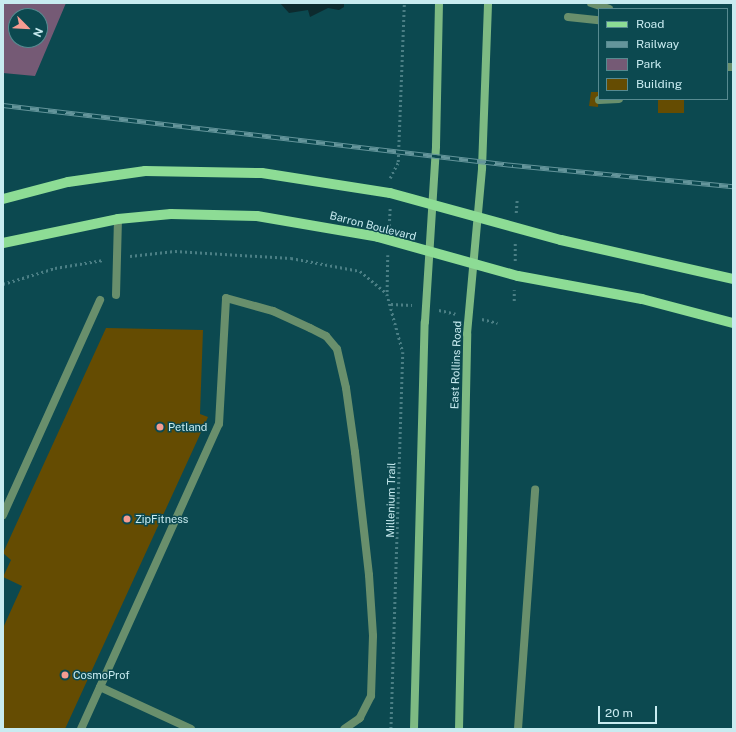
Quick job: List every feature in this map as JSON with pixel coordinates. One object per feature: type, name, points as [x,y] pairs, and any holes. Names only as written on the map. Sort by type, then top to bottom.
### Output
[{"type":"main road","points":[[414,729],[426,307],[432,203],[439,3]]},
{"type":"main road","name":"East Rollins Road","points":[[458,729],[469,316],[478,216],[488,3]]},
{"type":"main road","points":[[3,199],[68,182],[145,171],[223,171],[321,182],[432,203],[516,227],[733,279]]},
{"type":"main road","name":"Barron Boulevard","points":[[3,243],[118,219],[171,214],[257,216],[378,237],[515,275],[642,299],[733,323]]},
{"type":"lane","points":[[591,3],[605,8]]},
{"type":"lane","points":[[568,17],[598,20]]},
{"type":"lane","points":[[116,295],[118,219]]},
{"type":"lane","points":[[81,729],[219,424],[226,298],[273,311],[304,325],[326,336],[337,349],[346,388],[355,452],[369,575],[373,636],[371,696],[360,718],[344,729]]},
{"type":"lane","points":[[3,515],[100,300]]},
{"type":"lane","points":[[518,729],[536,490]]},
{"type":"lane","points":[[100,687],[191,729]]},
{"type":"path","points":[[390,173],[398,162],[404,3]]},
{"type":"path","points":[[514,301],[517,199]]},
{"type":"path","points":[[143,254],[210,252],[291,258],[360,271],[387,294]]},
{"type":"path","points":[[3,284],[55,268],[99,260]]},
{"type":"path","name":"Millenium Trail","points":[[388,274],[387,294],[403,352],[392,729]]},
{"type":"path","points":[[391,304],[426,307],[498,323]]},
{"type":"green space","points":[[3,3],[66,3],[48,45],[48,8],[8,8],[8,48],[47,48],[35,76],[3,73]]},
{"type":"water","points":[[280,3],[344,3],[344,7],[339,10],[328,8],[310,17],[308,10],[289,13]]},
{"type":"building","points":[[591,92],[598,92],[598,107],[589,106]]},
{"type":"building","points":[[658,100],[684,100],[684,113],[658,113]]},
{"type":"building","points":[[106,328],[203,330],[200,414],[208,417],[65,729],[3,729],[3,628],[22,586],[3,577],[11,560],[3,553]]},
{"type":"railway","points":[[3,105],[513,165],[733,186]]},
{"type":"place","name":"Petland","points":[[160,427]]},
{"type":"place","name":"ZipFitness","points":[[127,519]]},
{"type":"place","name":"CosmoProf","points":[[65,675]]}]
